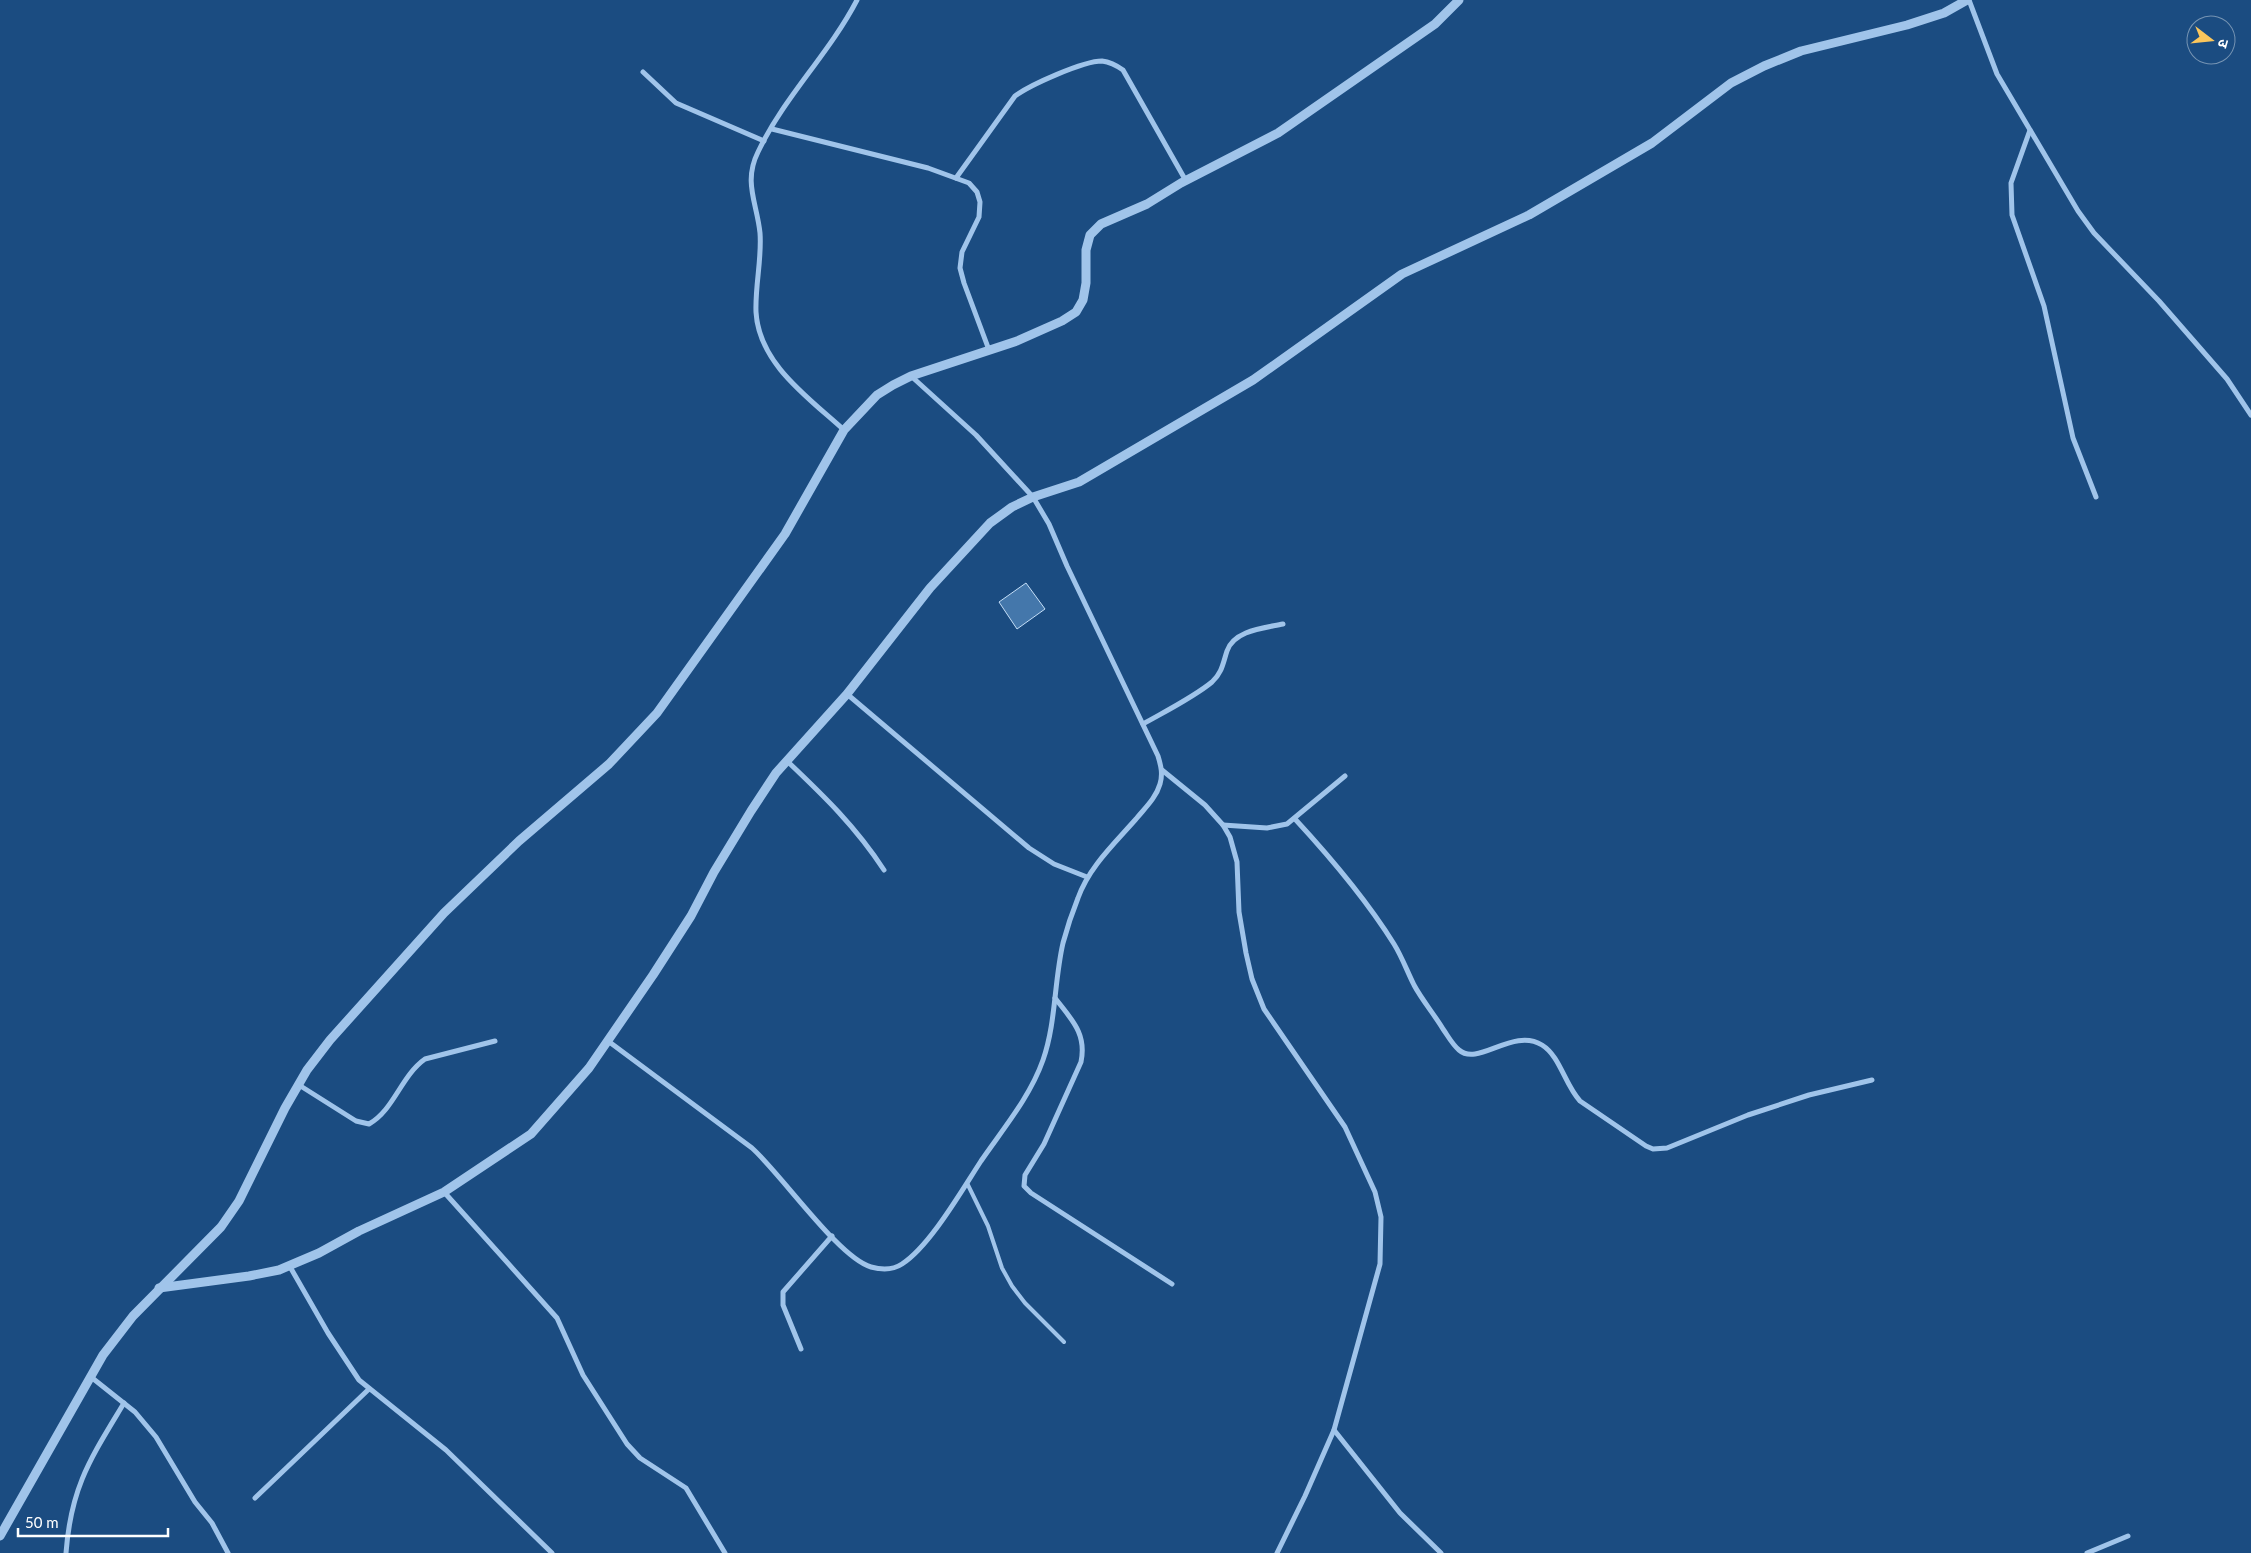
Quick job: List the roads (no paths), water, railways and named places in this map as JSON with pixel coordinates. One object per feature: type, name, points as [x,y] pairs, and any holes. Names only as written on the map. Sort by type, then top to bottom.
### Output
[{"type":"street","points":[[844,430],[790,380],[767,348],[759,330],[756,312],[761,253],[760,230],[750,183],[752,167],[764,141],[790,97],[826,48],[857,0]]},
{"type":"street","points":[[0,1536],[103,1355],[159,1288],[222,1227],[239,1201],[299,1085],[330,1040],[444,913],[519,840],[609,764],[657,713],[785,534],[844,430],[877,395],[911,376],[1040,332],[1076,312],[1085,292],[1086,250],[1090,235],[1101,224],[1147,204],[1186,181],[1278,133],[1435,24],[1459,0]]},
{"type":"street","points":[[159,1288],[249,1276],[289,1265],[319,1253],[360,1231],[444,1192],[531,1134],[589,1068],[654,975],[691,916],[751,811],[776,773],[847,694],[930,588],[990,523],[1012,507],[1033,497],[1080,482],[1253,380],[1402,274],[1529,215],[1652,143],[1730,83],[1755,70],[1801,51],[1907,25],[1944,13],[1968,0],[1997,74],[2078,211],[2094,233],[2159,301],[2227,378],[2251,415]]},
{"type":"street","points":[[956,178],[1015,96],[1028,87],[1087,64],[1101,61],[1113,63],[1123,70],[1186,181]]},
{"type":"street","points":[[643,72],[676,103],[764,141]]},
{"type":"street","points":[[772,129],[928,168],[969,184],[977,192],[980,202],[979,217],[962,252],[960,268],[989,350]]},
{"type":"street","points":[[2030,130],[2011,183],[2012,215],[2044,306],[2073,438],[2096,497]]},
{"type":"street","points":[[608,1041],[752,1148],[769,1163],[832,1236],[857,1260],[869,1267],[889,1269],[902,1264],[940,1223],[1033,1083],[1047,1047],[1063,944],[1078,896],[1087,877],[1152,801],[1161,781],[1162,770],[1158,756],[1067,566],[1049,524],[1033,497],[976,435],[911,376]]},
{"type":"street","points":[[1143,724],[1211,683],[1221,672],[1227,650],[1234,640],[1255,630],[1283,624]]},
{"type":"street","points":[[847,694],[1029,848],[1054,864],[1087,877]]},
{"type":"street","points":[[787,762],[838,810],[868,845],[884,870]]},
{"type":"street","points":[[1162,770],[1205,805],[1223,825],[1230,837],[1237,862],[1239,912],[1252,979],[1264,1009],[1345,1127],[1375,1192],[1381,1217],[1380,1264],[1334,1430],[1277,1553]]},
{"type":"street","points":[[1223,825],[1278,827],[1295,819],[1345,776]]},
{"type":"street","points":[[1295,819],[1352,886],[1381,925],[1394,944],[1424,1001],[1454,1045],[1461,1052],[1478,1054],[1502,1044],[1523,1040],[1543,1045],[1550,1052],[1573,1093],[1580,1100],[1646,1146],[1653,1149],[1667,1148],[1748,1115],[1809,1095],[1872,1080]]},
{"type":"street","points":[[1055,998],[1075,1024],[1082,1037],[1084,1049],[1081,1062],[1044,1144],[1025,1175],[1024,1186],[1031,1193],[1172,1284]]},
{"type":"street","points":[[299,1085],[356,1121],[369,1124],[380,1116],[416,1066],[425,1059],[495,1041]]},
{"type":"street","points":[[444,1192],[557,1318],[583,1375],[627,1444],[640,1458],[686,1488],[725,1553]]},
{"type":"street","points":[[801,1350],[783,1306],[783,1292],[832,1236]]},
{"type":"street","points":[[289,1265],[343,1358],[359,1380],[446,1450],[552,1553]]},
{"type":"street","points":[[91,1377],[135,1412],[156,1437],[195,1502],[212,1523],[228,1553]]},
{"type":"street","points":[[255,1498],[369,1389]]},
{"type":"street","points":[[66,1553],[68,1524],[76,1491],[87,1464],[124,1403]]},
{"type":"street","points":[[1334,1430],[1400,1513],[1441,1553]]},
{"type":"street","points":[[2087,1553],[2128,1536]]},
{"type":"lane","points":[[967,1183],[988,1226],[1002,1268],[1012,1286],[1025,1304],[1064,1342]]}]
